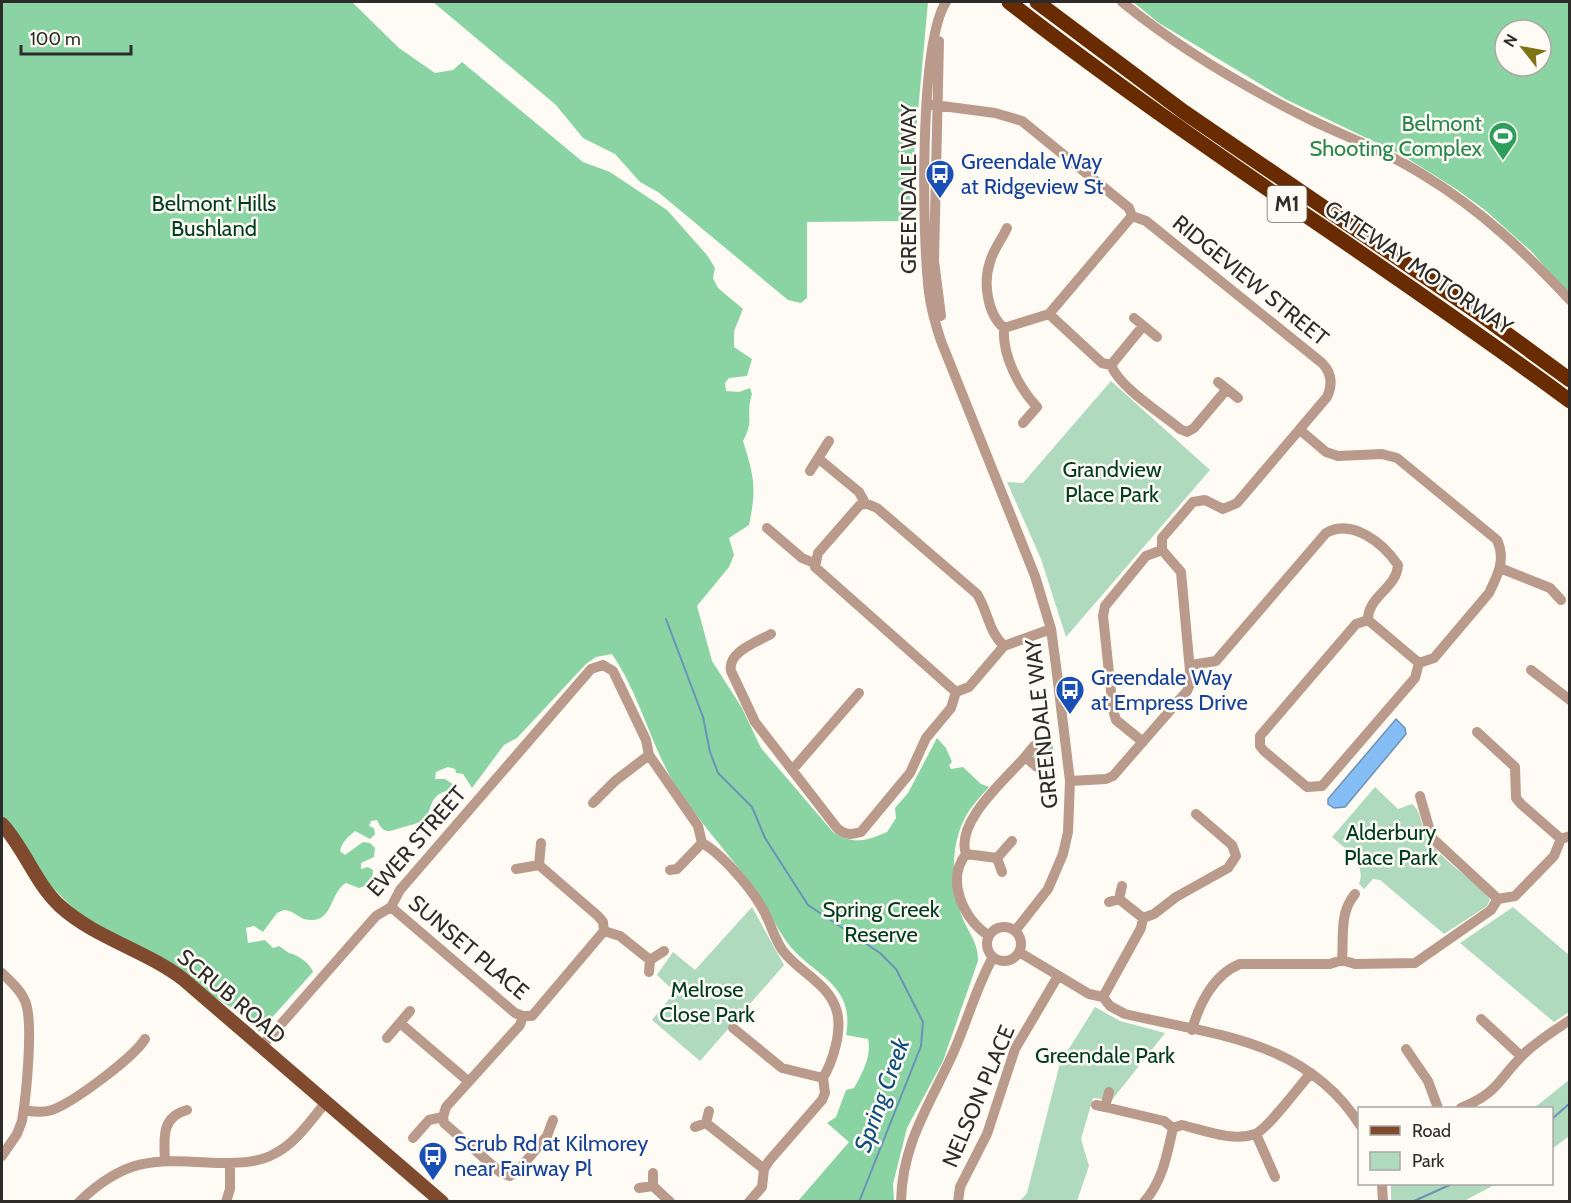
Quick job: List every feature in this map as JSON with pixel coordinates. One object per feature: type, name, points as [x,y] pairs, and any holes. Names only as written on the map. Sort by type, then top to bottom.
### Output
[{"type":"highway","name":"GATEWAY MOTORWAY","points":[[1009,2],[1182,131],[1449,314],[1569,401]]},
{"type":"highway","name":"GATEWAY MOTORWAY","points":[[1037,2],[1184,112],[1477,312],[1569,380]]},
{"type":"main road","name":"SCRUB ROAD","points":[[2,824],[22,850],[41,885],[62,909],[78,920],[168,968],[440,1201]]},
{"type":"street","points":[[1122,2],[1163,33],[1257,90],[1306,117],[1388,155],[1461,199],[1506,235],[1569,300]]},
{"type":"street","name":"GREENDALE WAY","points":[[945,3],[932,104],[936,295],[954,370],[1035,576],[1051,629],[1070,781],[1070,820],[1059,866],[1040,901],[1015,931]]},
{"type":"street","name":"RIDGEVIEW STREET","points":[[932,104],[995,113],[1022,121],[1129,208],[1132,216],[1146,221],[1328,369],[1331,388],[1328,397],[1233,506],[1223,509],[1204,500],[1193,502],[1162,538],[1162,550]]},
{"type":"street","points":[[1004,328],[1049,314],[1132,216]]},
{"type":"street","points":[[1004,328],[995,319],[987,289],[990,261],[1007,228]]},
{"type":"street","points":[[1049,314],[1102,363],[1111,365]]},
{"type":"street","points":[[1134,318],[1157,337]]},
{"type":"street","points":[[1111,365],[1143,326]]},
{"type":"street","points":[[1004,328],[1003,337],[1021,387],[1037,407],[1023,423]]},
{"type":"street","points":[[1111,365],[1114,373],[1126,385],[1187,432],[1194,428],[1227,389]]},
{"type":"street","points":[[1218,382],[1238,398]]},
{"type":"street","points":[[1300,430],[1331,454],[1382,454],[1404,461],[1497,540],[1501,549],[1500,568],[1489,593],[1434,658],[1419,663]]},
{"type":"street","points":[[810,471],[829,441]]},
{"type":"street","points":[[819,459],[859,492],[865,503],[877,508],[977,594],[984,604],[992,634],[1004,646]]},
{"type":"street","points":[[814,563],[818,553],[855,511],[865,503]]},
{"type":"street","points":[[1191,665],[1216,661],[1326,533],[1340,527],[1360,530],[1398,565],[1394,579],[1370,607],[1368,620]]},
{"type":"street","points":[[767,528],[802,558],[814,563],[818,572],[956,692]]},
{"type":"street","points":[[1070,781],[1106,779],[1113,776],[1143,742],[1187,691],[1191,682],[1180,572],[1162,550],[1146,556],[1109,600],[1104,616],[1113,710],[1116,720],[1143,742]]},
{"type":"street","points":[[1500,568],[1550,588],[1561,600]]},
{"type":"street","points":[[1368,620],[1356,624],[1260,736],[1260,746],[1264,751],[1307,787],[1322,786],[1415,678],[1419,663]]},
{"type":"street","points":[[1368,620],[1419,663]]},
{"type":"street","points":[[956,692],[969,687],[1004,646],[1051,629]]},
{"type":"street","points":[[771,634],[735,655],[730,666],[755,722],[837,828],[847,834],[861,832],[910,773],[926,738],[951,708],[956,692]]},
{"type":"street","name":"EWER STREET","points":[[261,1047],[376,916],[391,907],[400,890],[591,669],[603,665],[613,671],[646,740],[649,756]]},
{"type":"street","points":[[1531,670],[1569,700]]},
{"type":"street","points":[[793,769],[859,693]]},
{"type":"street","points":[[1192,1030],[1197,1012],[1218,979],[1228,969],[1250,962],[1330,964],[1342,960],[1354,964],[1414,963],[1491,910],[1498,899],[1515,896],[1554,856],[1565,837],[1516,798],[1515,767],[1476,732]]},
{"type":"street","points":[[989,936],[972,923],[965,914],[959,893],[958,874],[966,854],[963,844],[968,825],[1034,746]]},
{"type":"street","points":[[593,803],[615,781],[649,756],[698,826],[702,843],[716,852],[760,904],[782,950],[831,998],[837,1012],[838,1025],[831,1065],[824,1078],[825,1093],[822,1100],[764,1169],[762,1187],[749,1202]]},
{"type":"street","points":[[1025,757],[1037,767]]},
{"type":"street","points":[[1420,796],[1432,838],[1498,899]]},
{"type":"street","points":[[1143,918],[1154,914],[1176,897],[1228,868],[1236,856],[1232,845],[1193,812]]},
{"type":"street","points":[[997,858],[1012,841]]},
{"type":"street","points":[[539,866],[541,843]]},
{"type":"street","points":[[670,870],[677,869],[702,843]]},
{"type":"street","points":[[966,854],[997,858]]},
{"type":"street","points":[[997,858],[1002,872]]},
{"type":"street","points":[[516,869],[539,866],[598,916],[603,922],[604,931],[620,936],[650,960]]},
{"type":"street","points":[[1122,886],[1114,900],[1143,918]]},
{"type":"street","points":[[1342,960],[1343,915],[1347,904],[1355,894]]},
{"type":"street","name":"SUNSET PLACE","points":[[391,907],[451,956],[508,1008],[523,1016],[537,1012],[604,931]]},
{"type":"street","points":[[1103,997],[1141,928],[1143,918]]},
{"type":"street","points":[[998,928],[1015,931],[1020,941],[1019,952],[1007,961],[993,957],[987,945],[989,936],[998,928]]},
{"type":"street","points":[[650,960],[664,951]]},
{"type":"street","points":[[1019,952],[1089,994],[1103,997],[1110,1006],[1125,1014],[1272,1050],[1296,1062],[1333,1088],[1358,1124]]},
{"type":"street","points":[[901,1202],[901,1180],[908,1147],[955,1049],[974,994],[993,957]]},
{"type":"street","points":[[649,972],[650,960]]},
{"type":"street","points":[[2,973],[20,992],[28,1015],[24,1110],[17,1134],[2,1156]]},
{"type":"street","name":"NELSON PLACE","points":[[958,1202],[960,1187],[987,1134],[1015,1049],[1058,976]]},
{"type":"street","points":[[387,1038],[410,1011]]},
{"type":"street","points":[[523,1016],[520,1025],[446,1107],[443,1117],[448,1128],[500,1172],[510,1176],[517,1172],[547,1136],[554,1120]]},
{"type":"street","points":[[1481,1019],[1521,1056]]},
{"type":"street","points":[[1463,1107],[1485,1097],[1497,1088],[1521,1056],[1569,1020]]},
{"type":"street","points":[[400,1023],[468,1081]]},
{"type":"street","points":[[733,1028],[754,1040],[782,1068],[824,1078]]},
{"type":"street","points":[[24,1110],[43,1112],[62,1105],[130,1058],[145,1039]]},
{"type":"street","points":[[1406,1049],[1428,1081],[1438,1107]]},
{"type":"street","points":[[1173,1128],[1182,1125],[1232,1136],[1256,1134],[1311,1073]]},
{"type":"street","points":[[1109,1092],[1101,1106],[1164,1120],[1173,1128]]},
{"type":"street","points":[[79,1202],[113,1173],[129,1166],[165,1161],[248,1162],[273,1155],[290,1143],[326,1102]]},
{"type":"street","points":[[165,1161],[165,1125],[171,1117],[187,1110]]},
{"type":"street","points":[[706,1123],[709,1111]]},
{"type":"street","points":[[413,1138],[429,1120],[443,1117]]},
{"type":"street","points":[[706,1123],[764,1169]]},
{"type":"street","points":[[695,1127],[706,1123]]},
{"type":"street","points":[[1144,1202],[1161,1179],[1162,1163],[1173,1128]]},
{"type":"street","points":[[1256,1134],[1275,1177]]},
{"type":"street","points":[[226,1202],[230,1189],[230,1163]]},
{"type":"street","points":[[653,1173],[653,1186],[670,1202]]},
{"type":"street","points":[[639,1188],[653,1186]]},
{"type":"green space","name":"Belmont Hills Bushland","points":[[2,2],[352,2],[399,48],[435,73],[453,70],[462,62],[583,162],[610,172],[667,210],[707,255],[715,268],[713,278],[718,288],[743,309],[734,331],[734,347],[752,359],[747,376],[729,378],[725,383],[726,391],[739,392],[750,388],[752,394],[747,434],[743,441],[752,473],[754,491],[749,525],[729,538],[734,555],[729,567],[697,606],[712,661],[742,708],[761,748],[833,832],[840,836],[860,840],[887,832],[896,818],[895,808],[908,793],[937,738],[946,748],[952,762],[949,765],[951,769],[963,767],[981,784],[989,787],[972,806],[959,831],[954,867],[958,903],[963,920],[975,943],[978,961],[943,1061],[907,1128],[893,1184],[894,1201],[798,1201],[849,1142],[827,1123],[836,1117],[846,1090],[854,1088],[866,1065],[869,1052],[868,1039],[846,1035],[847,1017],[838,991],[786,941],[758,894],[680,792],[663,763],[629,684],[612,654],[596,657],[586,664],[517,738],[504,745],[472,788],[463,774],[456,773],[455,769],[448,767],[436,772],[435,779],[445,779],[454,785],[451,790],[440,793],[434,799],[427,818],[389,831],[381,828],[377,820],[371,821],[369,826],[374,828],[375,834],[370,839],[355,831],[350,835],[340,851],[345,855],[363,842],[370,843],[375,848],[374,857],[361,863],[361,869],[368,867],[373,870],[368,884],[359,888],[346,883],[337,893],[327,912],[317,919],[306,920],[284,910],[277,913],[263,932],[254,926],[246,928],[248,943],[265,940],[273,948],[279,946],[303,960],[313,972],[259,1032],[245,1016],[81,916],[42,877],[2,818]]},
{"type":"green space","points":[[433,2],[928,2],[908,221],[807,222],[807,298],[801,303],[788,300],[658,192],[640,182],[615,154],[583,138],[556,105]]},
{"type":"green space","name":"Belmont Shooting Complex","points":[[1133,2],[1569,2],[1569,295],[1532,252],[1485,210],[1456,189],[1402,155],[1285,99],[1159,23]]},
{"type":"green space","name":"Grandview Place Park","points":[[1111,381],[1210,470],[1066,637],[1041,559],[1007,482],[1023,483]]},
{"type":"green space","points":[[1051,730],[1057,782],[1033,759],[1032,754]]},
{"type":"green space","name":"Alderbury Place Park","points":[[1375,787],[1398,809],[1412,804],[1416,808],[1432,845],[1446,860],[1486,892],[1490,900],[1487,906],[1444,934],[1380,880],[1373,879],[1364,889],[1359,884],[1361,876],[1358,863],[1332,837]]},
{"type":"green space","name":"Melrose Close Park","points":[[752,907],[784,965],[700,1061],[652,1020],[675,992],[657,975],[673,952],[695,970]]},
{"type":"green space","points":[[1513,907],[1569,955],[1569,1012],[1554,1022],[1460,943]]},
{"type":"green space","name":"Greendale Park","points":[[1095,1007],[1120,1021],[1165,1033],[1112,1100],[1093,1098],[1081,1139],[1089,1166],[1077,1201],[1019,1202],[1027,1193],[1060,1063]]},
{"type":"green space","points":[[1569,1080],[1569,1136],[1553,1148],[1553,1107],[1535,1107]]},
{"type":"green space","points":[[1391,1185],[1494,1185],[1464,1201],[1391,1201]]},
{"type":"water","points":[[1396,719],[1405,728],[1406,734],[1345,807],[1334,808],[1328,804],[1328,799]]},
{"type":"waterway","name":"Spring Creek","points":[[666,619],[703,717],[710,752],[718,773],[752,807],[765,838],[808,905],[880,953],[896,969],[923,1022],[921,1046],[859,1202]]},
{"type":"waterway","points":[[1553,1118],[1570,1103]]},
{"type":"waterway","points":[[1394,1202],[1414,1201],[1450,1185]]},
{"type":"place","name":"Belmont Shooting Complex","points":[[1503,162]]},
{"type":"place","name":"Greendale Way at Ridgeview St","points":[[940,200]]},
{"type":"place","name":"Greendale Way at Empress Drive","points":[[1070,716]]},
{"type":"place","name":"Scrub Rd at Kilmorey near Fairway Pl","points":[[433,1182]]},
{"type":"park label","name":"Spring Creek Reserve","points":[[881,922]]}]
